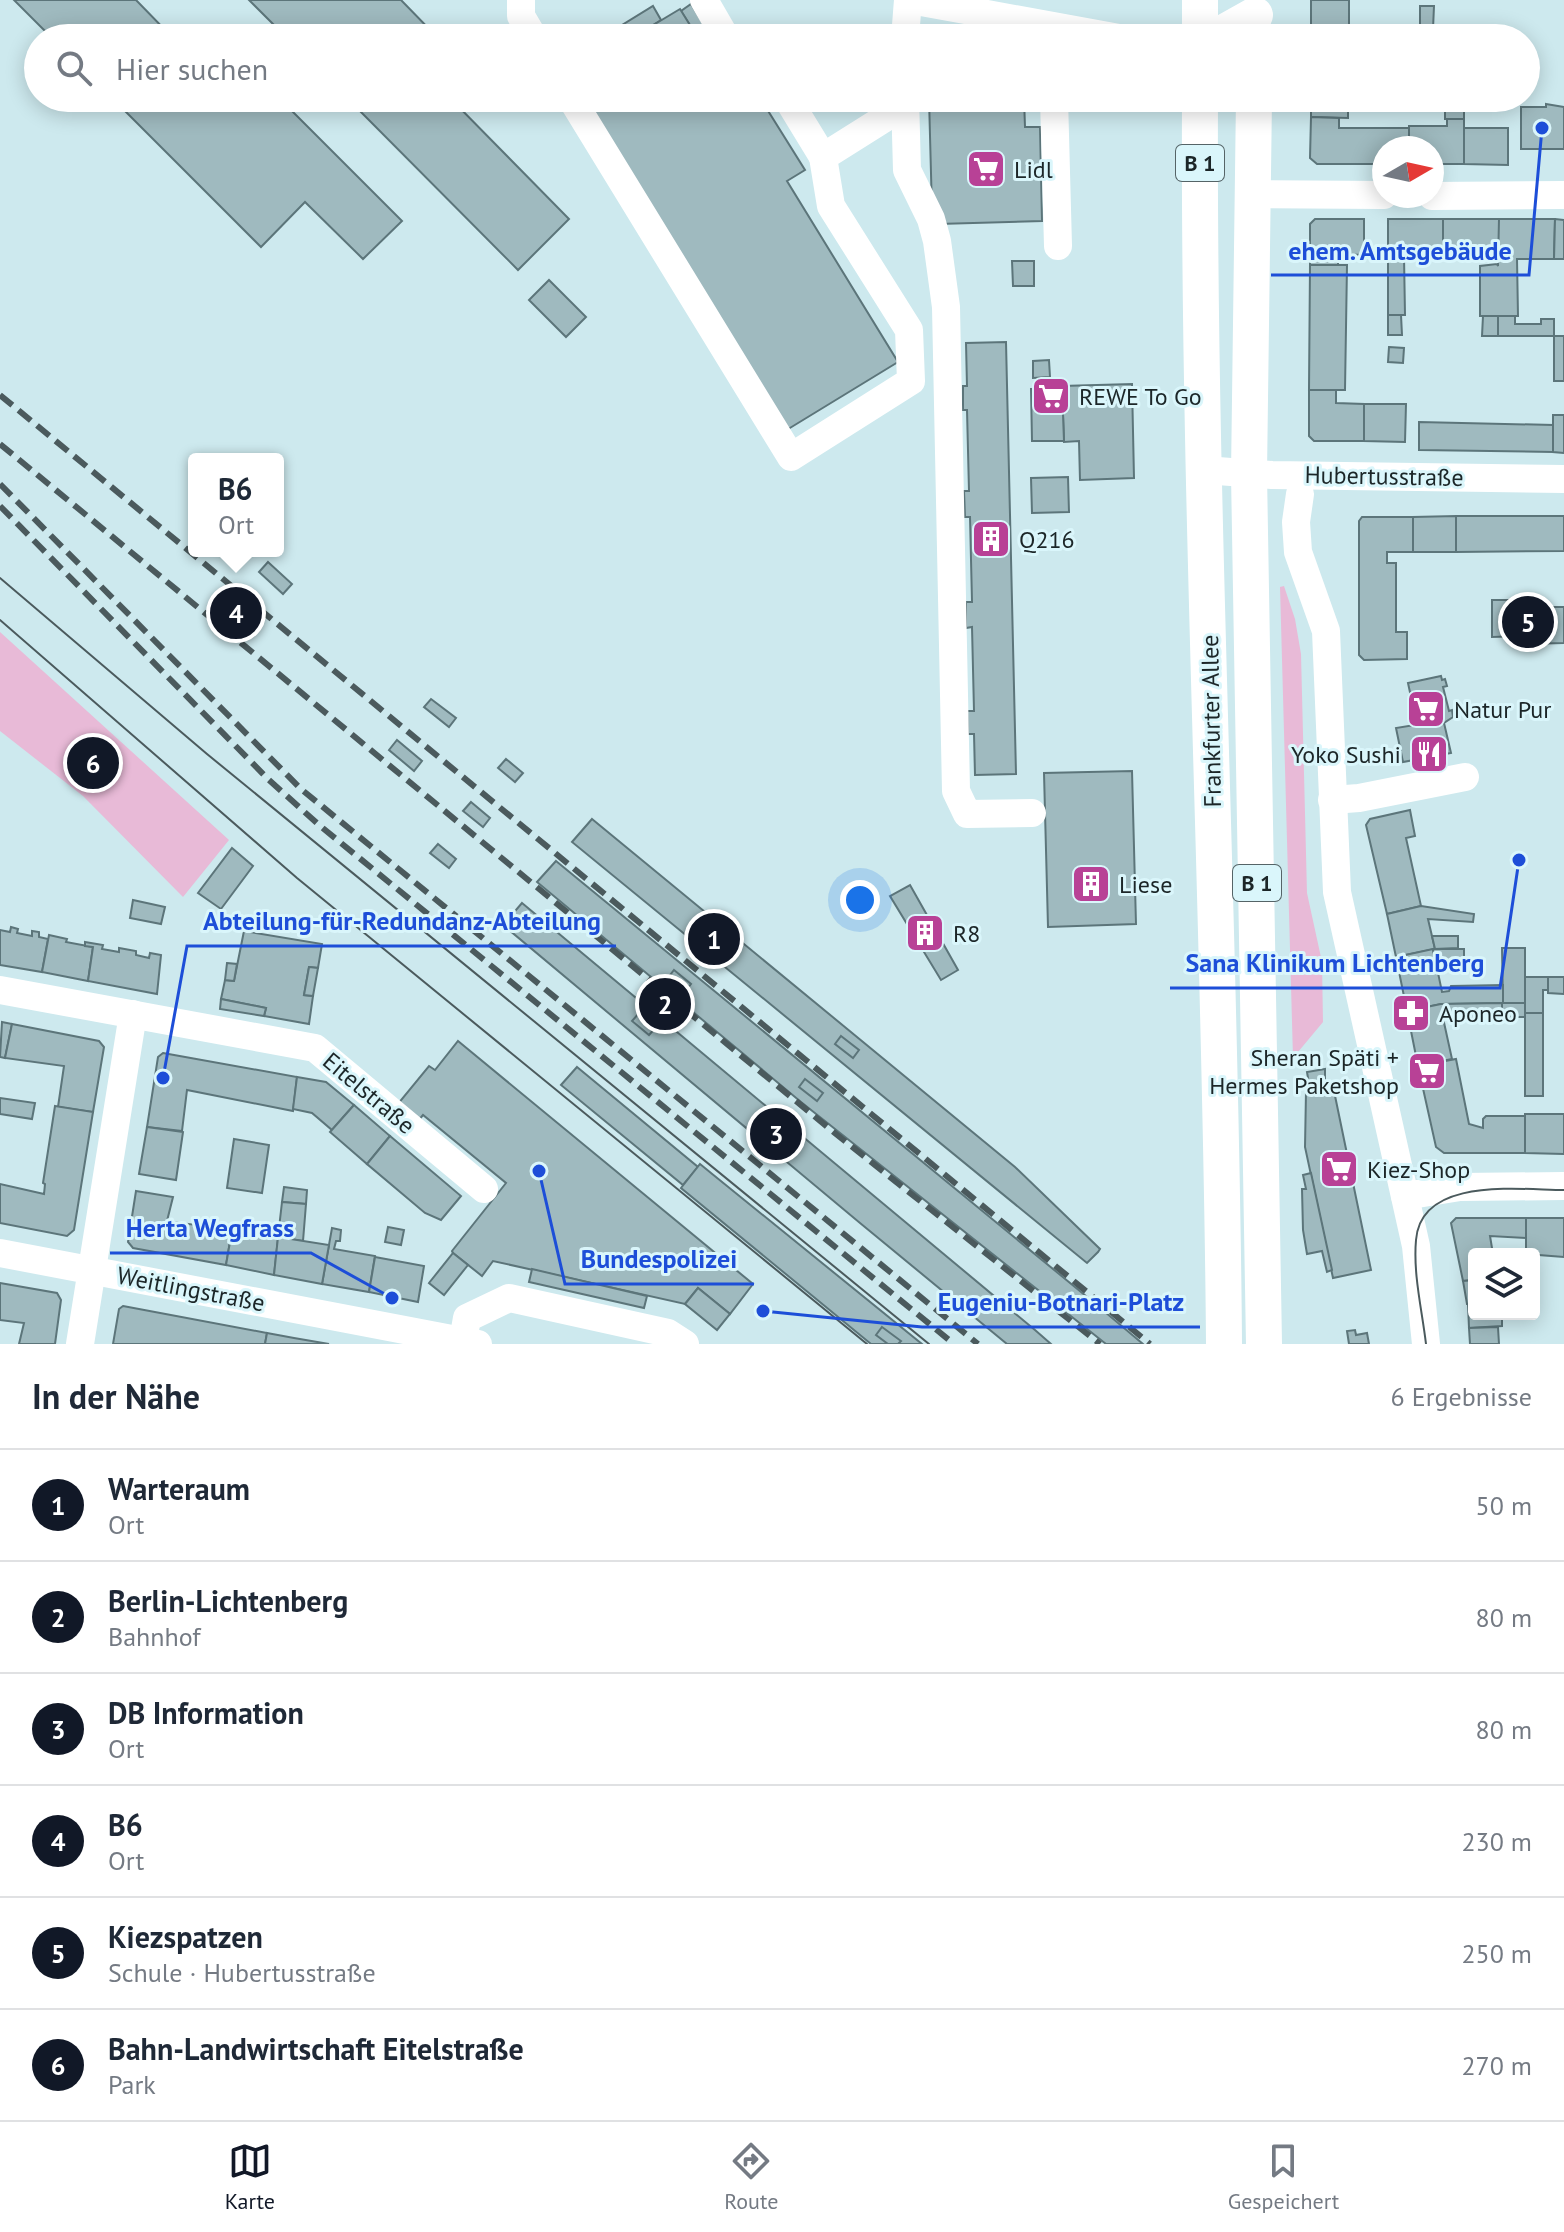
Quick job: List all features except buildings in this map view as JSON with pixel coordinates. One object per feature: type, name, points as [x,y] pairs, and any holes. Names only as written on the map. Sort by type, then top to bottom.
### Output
[{"type":"main road","points":[[1200,0],[1200,24]]},
{"type":"main road","name":"Frankfurter Allee","points":[[1200,112],[1199,249],[1220,1010],[1224,1344]]},
{"type":"main road","points":[[1221,112],[1221,195],[1224,210],[1236,231],[1252,248]]},
{"type":"main road","points":[[1235,112],[1236,172],[1253,194]]},
{"type":"main road","name":"Frankfurter Allee","points":[[1254,112],[1249,474],[1264,1344]]},
{"type":"street","points":[[521,0],[521,16],[526,24]]},
{"type":"street","points":[[704,0],[718,24]]},
{"type":"street","points":[[906,24],[909,0],[1018,24]]},
{"type":"street","points":[[580,112],[791,457],[911,381],[909,330],[831,206],[823,157],[796,112]]},
{"type":"street","points":[[823,157],[893,112]]},
{"type":"street","points":[[910,112],[907,170],[931,219],[946,307],[956,791],[967,814],[1032,813]]},
{"type":"street","points":[[1054,112],[1058,246]]},
{"type":"street","points":[[1253,194],[1372,195]]},
{"type":"street","points":[[1444,196],[1564,195]]},
{"type":"street","name":"Hubertusstraße","points":[[1204,470],[1249,474],[1564,479]]},
{"type":"street","points":[[1300,494],[1296,522],[1298,552],[1326,631],[1337,892],[1416,1246],[1426,1344]]},
{"type":"street","points":[[1332,800],[1359,798],[1465,777]]},
{"type":"street","name":"Eitelstraße","points":[[0,990],[323,1051],[381,1104],[484,1189]]},
{"type":"street","points":[[80,1344],[133,1014]]},
{"type":"street","points":[[1405,1196],[1460,1187],[1564,1186]]},
{"type":"street","name":"Weitlingstraße","points":[[0,1253],[92,1270],[381,1335],[470,1342]]},
{"type":"street","points":[[470,1342],[467,1318],[509,1298],[668,1333],[685,1344]]},
{"type":"shaded area","points":[[1284,586],[1295,619],[1301,654],[1307,893],[1322,962],[1323,1022],[1293,1058],[1280,587]]},
{"type":"shaded area","points":[[0,632],[229,840],[183,897],[83,796],[0,731]]},
{"type":"tram line","points":[[0,578],[207,754],[929,1344]]},
{"type":"tram line","points":[[0,620],[297,878],[867,1344]]},
{"type":"tram line","points":[[1426,1344],[1416,1266],[1416,1240],[1422,1219],[1435,1205],[1453,1196],[1475,1191],[1564,1190]]},
{"type":"railway","points":[[0,395],[188,550]]},
{"type":"railway","points":[[0,444],[836,1134],[1100,1344]]},
{"type":"railway","points":[[0,484],[301,789],[978,1344]]},
{"type":"railway","points":[[0,506],[269,780],[319,825],[954,1344]]},
{"type":"railway","points":[[196,557],[1150,1344]]},
{"type":"place","name":"ehem. Amtsgebäude","points":[[1542,128]]},
{"type":"place","name":"Lidl","points":[[986,169]]},
{"type":"place","name":"REWE To Go","points":[[1051,396]]},
{"type":"place","name":"Q216","points":[[991,539]]},
{"type":"place","name":"B6","points":[[236,613]]},
{"type":"place","name":"Kiezspatzen","points":[[1528,622]]},
{"type":"place","name":"Natur Pur","points":[[1426,709]]},
{"type":"place","name":"Yoko Sushi","points":[[1429,754]]},
{"type":"place","name":"Bahn-Landwirtschaft Eitelstraße","points":[[93,763]]},
{"type":"place","name":"Sana Klinikum Lichtenberg","points":[[1519,860]]},
{"type":"place","name":"Liese","points":[[1091,884]]},
{"type":"place","name":"R8","points":[[925,933]]},
{"type":"place","name":"Warteraum","points":[[714,939]]},
{"type":"place","name":"Berlin-Lichtenberg","points":[[665,1004]]},
{"type":"place","name":"Aponeo","points":[[1411,1013]]},
{"type":"place","name":"Sheran Späti + Hermes Paketshop","points":[[1427,1071]]},
{"type":"place","name":"Abteilung-für-Redundanz-Abteilung","points":[[163,1078]]},
{"type":"place","name":"DB Information","points":[[776,1134]]},
{"type":"place","name":"Kiez-Shop","points":[[1339,1169]]},
{"type":"place","name":"Bundespolizei","points":[[539,1171]]},
{"type":"place","name":"Herta Wegfrass","points":[[392,1298]]},
{"type":"place","name":"Eugeniu-Botnari-Platz","points":[[763,1311]]}]
